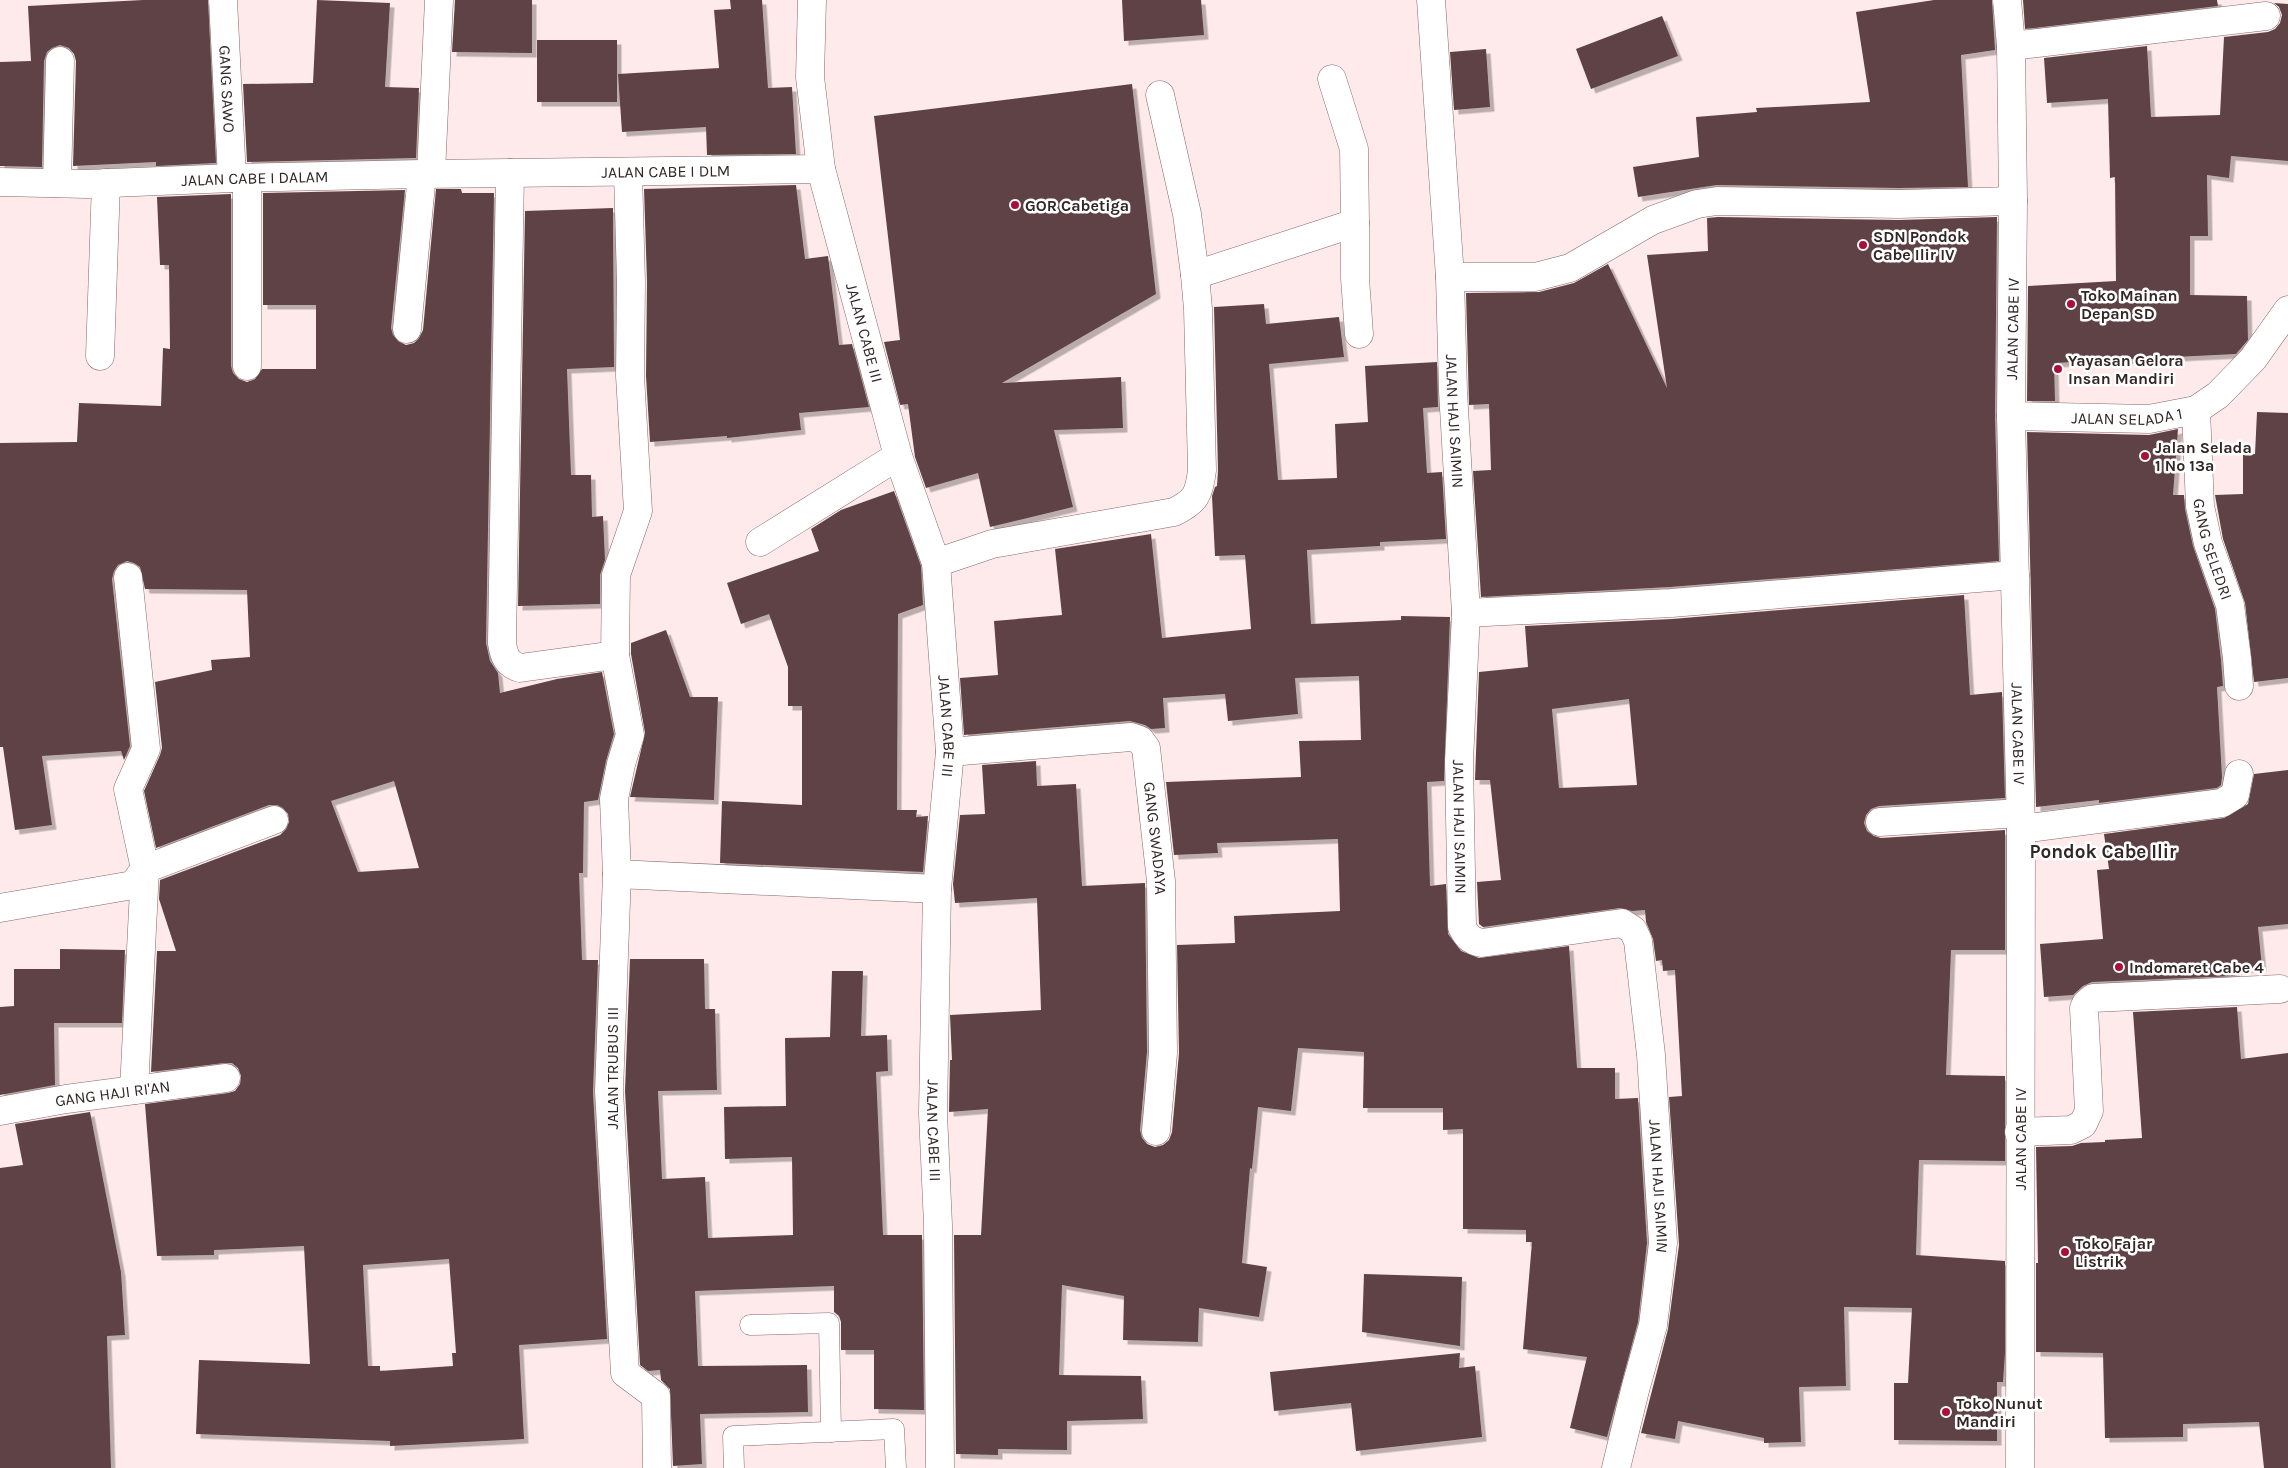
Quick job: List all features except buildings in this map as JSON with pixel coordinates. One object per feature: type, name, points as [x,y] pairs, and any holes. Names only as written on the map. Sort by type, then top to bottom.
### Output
[{"type":"street","name":"GANG SAWO","points":[[223,0],[240,178],[247,366]]},
{"type":"street","points":[[407,329],[427,174],[439,0]]},
{"type":"street","name":"JALAN CABE III","points":[[812,0],[810,77],[821,169],[898,456],[936,563],[950,752],[938,889],[933,1114],[938,1224],[940,1468]]},
{"type":"street","name":"JALAN HAJI SAIMIN","points":[[1432,0],[1450,277],[1453,391],[1466,613],[1459,761],[1462,927],[1466,936],[1472,941],[1482,943],[1622,923],[1633,930],[1638,941],[1651,1055],[1663,1243],[1654,1325],[1635,1390],[1616,1468]]},
{"type":"street","name":"JALAN CABE IV","points":[[2007,0],[2011,46],[2013,201],[2011,416],[2021,821],[2019,1132],[2020,1468]]},
{"type":"street","points":[[2011,46],[2266,16]]},
{"type":"street","points":[[58,183],[60,61]]},
{"type":"street","points":[[1332,79],[1354,149],[1355,278],[1359,334]]},
{"type":"street","points":[[936,563],[992,544],[1174,512],[1188,505],[1199,492],[1202,470],[1198,309],[1195,275],[1187,214],[1160,95]]},
{"type":"street","name":"JALAN CABE I DLM","points":[[510,173],[628,173],[821,169]]},
{"type":"street","name":"JALAN CABE I DALAM","points":[[0,182],[106,184],[240,178],[510,173]]},
{"type":"street","points":[[510,173],[502,643],[504,654],[508,662],[520,668],[615,655]]},
{"type":"street","name":"JALAN TRUBUS III","points":[[628,173],[631,282],[630,376],[638,511],[616,575],[615,655],[630,735],[621,764],[614,799],[617,874],[609,1090],[625,1373],[656,1396],[657,1468]]},
{"type":"street","points":[[100,356],[106,184]]},
{"type":"street","points":[[1450,277],[1536,277],[1570,268],[1646,224],[1697,204],[1717,201],[1899,204],[2013,201]]},
{"type":"street","points":[[1195,275],[1355,223]]},
{"type":"street","name":"JALAN SELADA 1","points":[[2011,416],[2149,419],[2196,410],[2218,395],[2254,359],[2288,310]]},
{"type":"street","name":"GANG SELEDRI","points":[[2196,410],[2200,506],[2208,543],[2230,605],[2238,658],[2239,686]]},
{"type":"street","points":[[760,542],[898,456]]},
{"type":"street","points":[[1466,613],[1671,603],[2015,575]]},
{"type":"street","points":[[128,577],[146,749],[128,788],[144,870],[134,1090]]},
{"type":"street","name":"GANG SWADAYA","points":[[950,752],[1131,737],[1140,740],[1146,748],[1161,881],[1163,1053],[1156,1131]]},
{"type":"street","points":[[1880,822],[2021,821],[2222,803],[2235,795],[2239,774]]},
{"type":"street","points":[[0,908],[133,885],[144,870],[274,820]]},
{"type":"street","points":[[617,874],[938,889]]},
{"type":"street","points":[[2019,1132],[2071,1130],[2083,1124],[2089,1111],[2084,1008],[2093,998],[2280,989]]},
{"type":"street","name":"GANG HAJI RI'AN","points":[[0,1111],[226,1078]]},
{"type":"lane","points":[[750,1325],[828,1323],[832,1432]]},
{"type":"lane","points":[[734,1468],[733,1436],[894,1429],[896,1468]]},
{"type":"place","name":"GOR Cabetiga","points":[[1015,205]]},
{"type":"place","name":"SDN Pondok Cabe Ilir IV","points":[[1863,245]]},
{"type":"place","name":"Toko Mainan Depan SD","points":[[2071,304]]},
{"type":"place","name":"Yayasan Gelora Insan Mandiri","points":[[2058,369]]},
{"type":"place","name":"Jalan Selada 1 No 13a","points":[[2145,456]]},
{"type":"place","name":"Indomaret Cabe 4","points":[[2119,967]]},
{"type":"place","name":"Toko Fajar Listrik","points":[[2065,1252]]},
{"type":"place","name":"Toko Nunut Mandiri","points":[[1946,1412]]},
{"type":"district","name":"Pondok Cabe Ilir","points":[[2103,851]]}]
